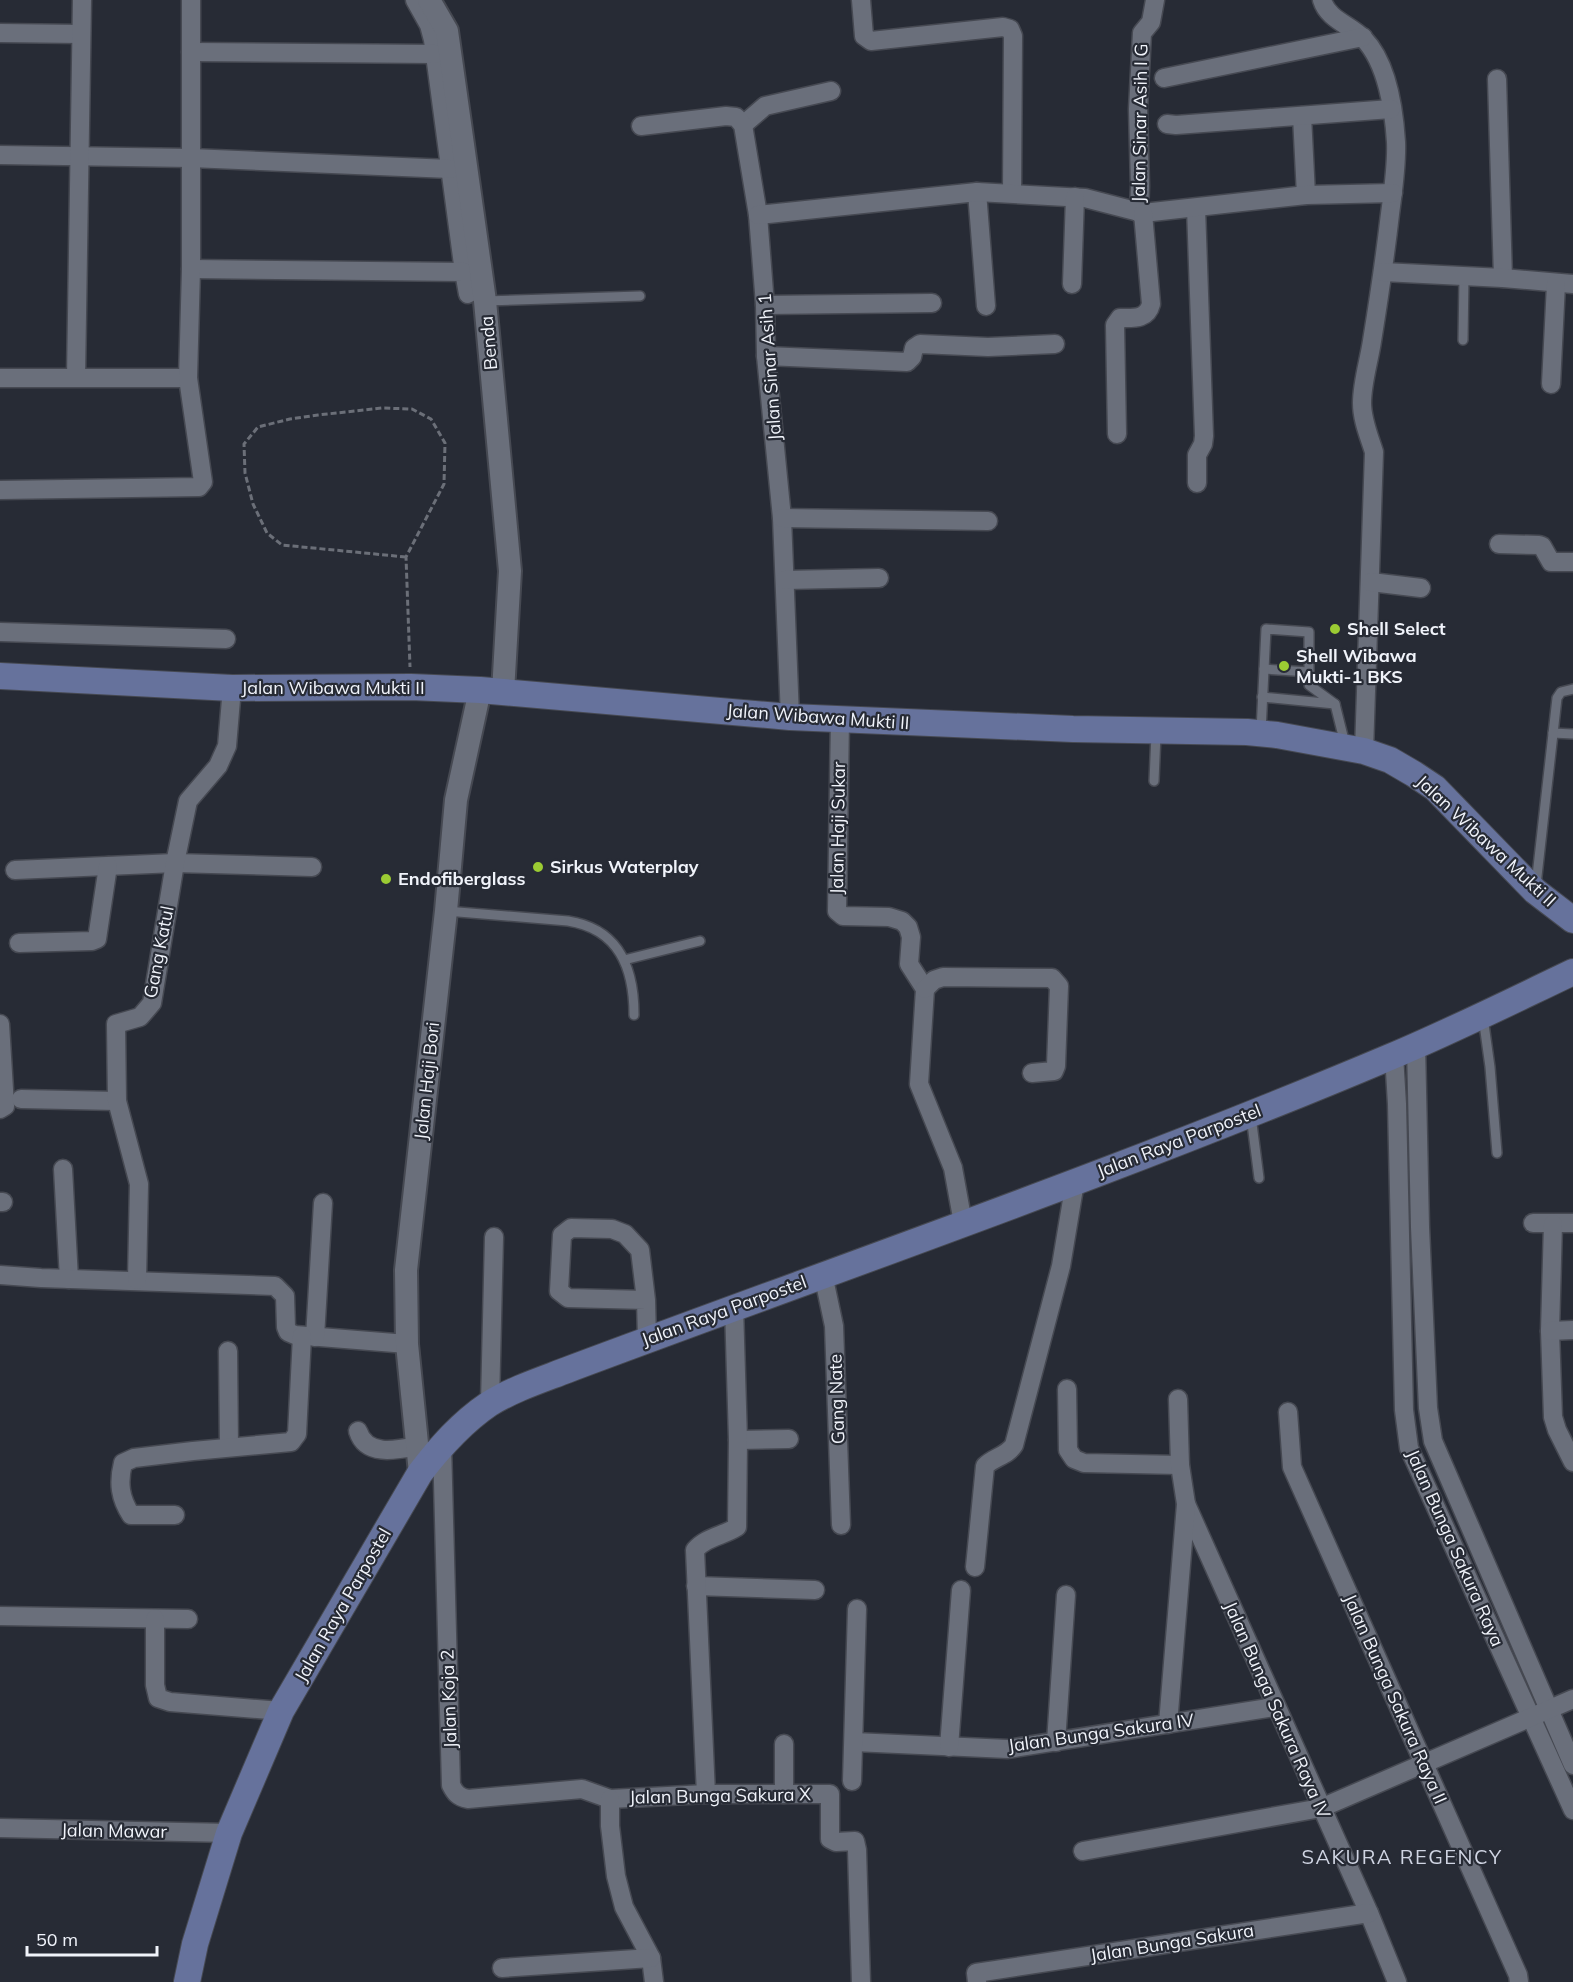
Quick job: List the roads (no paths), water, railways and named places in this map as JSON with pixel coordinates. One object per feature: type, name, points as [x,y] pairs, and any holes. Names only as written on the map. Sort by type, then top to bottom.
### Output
[{"type":"main road","name":"Jalan Wibawa Mukti II","points":[[0,675],[232,688],[411,687],[491,691],[790,717],[1261,733],[1355,749],[1390,760],[1435,788],[1535,891],[1573,920]]},
{"type":"main road","name":"Jalan Raya Parpostel","points":[[187,1982],[195,1944],[229,1833],[281,1711],[420,1473],[430,1445],[490,1403],[510,1393],[1251,1114],[1405,1050],[1573,972]]},
{"type":"street","points":[[76,377],[82,0]]},
{"type":"street","points":[[0,490],[199,487],[203,482],[188,378],[191,269],[191,0]]},
{"type":"street","points":[[414,0],[429,25],[435,54],[464,272],[477,297]]},
{"type":"street","name":"Benda","points":[[429,0],[447,32],[510,571],[491,691]]},
{"type":"street","points":[[861,0],[864,36],[871,41],[1003,27],[1010,29],[1013,36],[1012,193]]},
{"type":"street","name":"Jalan Sinar Asih I G","points":[[1117,434],[1115,325],[1120,318],[1139,318],[1145,315],[1151,304],[1141,213],[1138,109],[1142,33],[1151,22],[1155,0]]},
{"type":"street","points":[[1322,0],[1324,8],[1332,16],[1363,37],[1373,49],[1389,91],[1396,142],[1393,193],[1383,272],[1362,404],[1365,427],[1374,452],[1371,582],[1355,749]]},
{"type":"street","points":[[0,33],[81,34]]},
{"type":"street","points":[[1164,78],[1363,37]]},
{"type":"street","points":[[191,52],[435,54]]},
{"type":"street","points":[[1497,79],[1503,278]]},
{"type":"street","points":[[641,126],[726,116],[736,117],[743,125],[765,106],[831,91]]},
{"type":"street","points":[[1167,124],[1391,109]]},
{"type":"street","points":[[1302,116],[1306,195]]},
{"type":"street","name":"Jalan Sinar Asih 1","points":[[743,125],[758,215],[765,305],[766,356],[782,518],[790,717]]},
{"type":"street","points":[[0,155],[191,158],[450,169]]},
{"type":"street","points":[[977,192],[986,306]]},
{"type":"street","points":[[758,215],[977,192],[1085,198],[1141,213],[1306,195],[1393,193]]},
{"type":"street","points":[[1072,284],[1075,197]]},
{"type":"street","points":[[1196,208],[1204,436],[1203,444],[1197,455],[1197,483]]},
{"type":"street","points":[[191,269],[464,272]]},
{"type":"street","points":[[1383,272],[1503,278],[1564,284],[1551,384]]},
{"type":"street","points":[[765,305],[932,303]]},
{"type":"street","points":[[766,356],[907,362],[912,357],[914,348],[920,344],[988,347],[1055,344]]},
{"type":"street","points":[[0,378],[188,378]]},
{"type":"street","points":[[782,518],[988,521]]},
{"type":"street","points":[[1499,544],[1539,545],[1542,546],[1551,562],[1573,562]]},
{"type":"street","points":[[785,580],[879,578]]},
{"type":"street","points":[[1371,582],[1421,588]]},
{"type":"street","points":[[0,632],[226,639]]},
{"type":"street","name":"Gang Katul","points":[[137,1280],[139,1184],[117,1101],[116,1024],[140,1017],[152,1003],[175,863],[188,801],[218,766],[227,746],[232,688]]},
{"type":"street","name":"Jalan Haji Bori","points":[[430,1445],[407,1344],[406,1270],[456,800],[491,691]]},
{"type":"street","name":"Jalan Haji Sukar","points":[[840,719],[837,911],[843,916],[889,916],[902,921],[908,927],[911,937],[909,964],[925,989]]},
{"type":"street","points":[[15,870],[175,863],[312,867]]},
{"type":"street","points":[[19,943],[97,939],[108,866]]},
{"type":"street","points":[[963,1223],[953,1168],[919,1084],[925,989],[934,980],[943,977],[1052,978],[1059,986],[1056,1066],[1054,1071],[1032,1073]]},
{"type":"street","points":[[0,1024],[5,1106],[0,1109]]},
{"type":"street","name":"Jalan Bunga Sakura Raya","points":[[1405,1050],[1420,1227],[1428,1408],[1433,1441],[1573,1765]]},
{"type":"street","name":"Jalan Bunga Sakura Raya","points":[[1405,1050],[1397,1104],[1404,1410],[1409,1448],[1573,1810]]},
{"type":"street","points":[[21,1099],[117,1101]]},
{"type":"street","points":[[63,1169],[69,1279]]},
{"type":"street","points":[[975,1567],[985,1467],[990,1461],[1011,1450],[1014,1445],[1061,1266],[1075,1182]]},
{"type":"street","points":[[175,1515],[131,1515],[123,1503],[119,1480],[123,1463],[134,1458],[229,1447],[282,1444],[295,1439],[309,1337],[323,1203]]},
{"type":"street","points":[[1533,1223],[1573,1223]]},
{"type":"street","points":[[1553,1224],[1550,1331],[1553,1417],[1568,1443],[1573,1462]]},
{"type":"street","points":[[1399,1229],[1420,1227]]},
{"type":"street","points":[[646,1300],[568,1298],[559,1291],[562,1235],[571,1228],[612,1229],[625,1234],[640,1250],[646,1300],[647,1340]]},
{"type":"street","points":[[490,1403],[494,1237]]},
{"type":"street","name":"Gang Nate","points":[[824,1274],[834,1326],[841,1525]]},
{"type":"street","points":[[0,1275],[275,1286],[285,1296],[288,1332],[309,1337],[407,1344]]},
{"type":"street","points":[[706,1794],[694,1550],[707,1539],[737,1527],[738,1440],[734,1307]]},
{"type":"street","points":[[1550,1331],[1573,1330]]},
{"type":"street","points":[[228,1351],[229,1447]]},
{"type":"street","points":[[1067,1389],[1068,1450],[1074,1459],[1084,1463],[1180,1465]]},
{"type":"street","points":[[1168,1724],[1186,1504],[1180,1465],[1178,1399]]},
{"type":"street","points":[[1404,1410],[1428,1408]]},
{"type":"street","name":"Jalan Bunga Sakura Raya II","points":[[1288,1412],[1292,1467],[1519,1982]]},
{"type":"street","points":[[358,1431],[361,1440],[368,1446],[382,1450],[430,1445]]},
{"type":"street","points":[[738,1440],[789,1439]]},
{"type":"street","name":"Jalan Koja 2","points":[[430,1445],[451,1785],[455,1793],[461,1798],[468,1799],[582,1789],[610,1799]]},
{"type":"street","name":"Jalan Bunga Sakura Raya IV","points":[[1186,1504],[1369,1913],[1397,1982]]},
{"type":"street","points":[[696,1586],[815,1590]]},
{"type":"street","points":[[949,1747],[961,1590]]},
{"type":"street","points":[[1056,1742],[1066,1595]]},
{"type":"street","points":[[852,1781],[856,1609]]},
{"type":"street","points":[[0,1616],[188,1619]]},
{"type":"street","points":[[154,1619],[155,1685],[158,1698],[170,1702],[281,1711]]},
{"type":"street","points":[[1083,1851],[1321,1808],[1573,1699]]},
{"type":"street","name":"Jalan Bunga Sakura IV","points":[[854,1742],[1008,1749],[1275,1707]]},
{"type":"street","points":[[784,1744],[784,1794]]},
{"type":"street","name":"Jalan Bunga Sakura X","points":[[610,1799],[706,1794],[830,1794],[830,1839],[837,1842],[855,1842],[857,1850],[861,1982]]},
{"type":"street","points":[[610,1799],[610,1826],[615,1866],[624,1907],[651,1958],[654,1982]]},
{"type":"street","name":"Jalan Mawar","points":[[0,1828],[229,1833]]},
{"type":"street","name":"Jalan Bunga Sakura","points":[[976,1978],[1369,1913]]},
{"type":"street","points":[[502,1968],[651,1958]]},
{"type":"lane","points":[[1463,340],[1464,277]]},
{"type":"lane","points":[[477,297],[640,296]]},
{"type":"lane","points":[[1261,733],[1266,629],[1310,632],[1309,685],[1335,704],[1355,749]]},
{"type":"lane","points":[[1264,669],[1310,672]]},
{"type":"lane","points":[[1535,891],[1557,698],[1561,692],[1573,689]]},
{"type":"lane","points":[[1262,697],[1335,704]]},
{"type":"lane","points":[[1154,782],[1156,731]]},
{"type":"lane","points":[[1553,733],[1573,735]]},
{"type":"lane","points":[[446,911],[585,923],[605,934],[624,960],[634,992],[634,1014]]},
{"type":"lane","points":[[624,960],[700,941]]},
{"type":"lane","points":[[1482,1015],[1490,1067],[1497,1153]]},
{"type":"lane","points":[[1251,1114],[1259,1178]]},
{"type":"place","name":"Shell Select","points":[[1335,629]]},
{"type":"place","name":"Shell Wibawa Mukti-1 BKS","points":[[1284,666]]},
{"type":"place","name":"Sirkus Waterplay","points":[[538,867]]},
{"type":"place","name":"Endofiberglass","points":[[386,879]]},
{"type":"district","name":"SAKURA REGENCY","points":[[1402,1857]]}]
